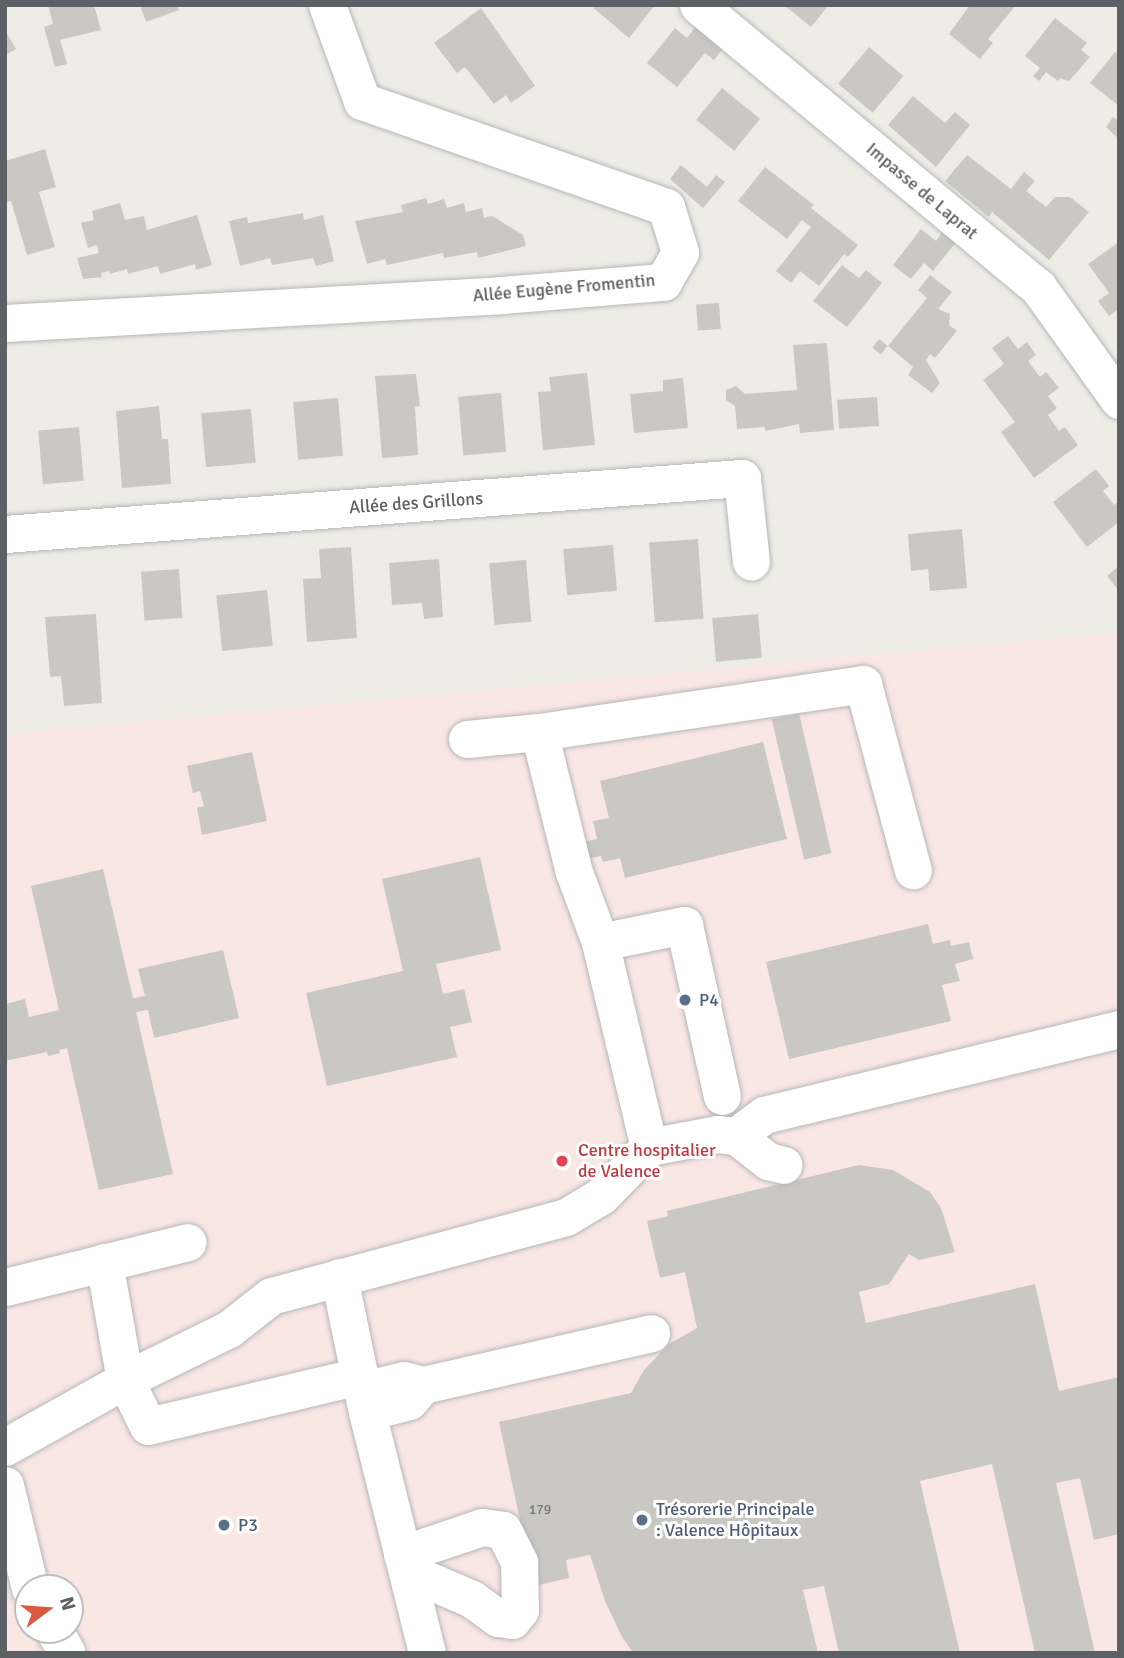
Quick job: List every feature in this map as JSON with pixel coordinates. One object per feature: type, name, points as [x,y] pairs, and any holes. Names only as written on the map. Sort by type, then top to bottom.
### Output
[{"type":"street","name":"Allée Eugène Fromentin","points":[[5,323],[501,295],[663,282],[680,252],[666,207],[362,101],[327,5]]},
{"type":"street","name":"Impasse de Laprat","points":[[698,5],[1038,287],[1119,400]]},
{"type":"street","name":"Allée des Grillons","points":[[5,534],[742,478],[751,562]]},
{"type":"street","points":[[467,739],[539,732],[863,684],[912,870]]},
{"type":"street","points":[[539,732],[574,872],[600,943],[649,1147]]},
{"type":"street","points":[[600,943],[684,925],[722,1096]]},
{"type":"street","points":[[736,1136],[764,1115],[1119,1029]]},
{"type":"street","points":[[5,1447],[125,1380],[229,1329],[271,1296],[566,1217],[601,1196],[649,1147],[718,1134],[736,1136],[768,1161],[783,1165]]},
{"type":"street","points":[[5,1287],[188,1242]]},
{"type":"street","points":[[104,1262],[125,1380],[148,1426],[363,1393],[409,1401],[423,1385],[651,1333]]},
{"type":"street","points":[[339,1277],[363,1393],[427,1653]]},
{"type":"street","points":[[6,1491],[27,1574]]},
{"type":"shaded area","name":"Centre hospitalier de Valence","points":[[1119,632],[1119,1653],[5,1653],[5,734]]},
{"type":"building","points":[[48,5],[94,5],[101,30],[60,40],[67,64],[55,67],[44,27],[53,24]]},
{"type":"building","points":[[140,5],[177,5],[179,10],[146,22]]},
{"type":"building","points":[[590,5],[655,5],[629,38]]},
{"type":"building","points":[[784,5],[829,5],[811,27]]},
{"type":"building","points":[[970,5],[1016,5],[988,39],[993,43],[980,59],[949,34]]},
{"type":"building","points":[[481,8],[535,86],[511,103],[506,95],[494,104],[465,67],[457,73],[434,43]]},
{"type":"building","points":[[1055,18],[1087,43],[1081,50],[1090,57],[1069,81],[1060,78],[1058,81],[1046,72],[1039,81],[1033,76],[1040,68],[1025,56]]},
{"type":"building","points":[[696,26],[723,48],[714,60],[705,53],[677,87],[647,63],[675,28],[687,38]]},
{"type":"building","points":[[5,30],[16,49],[5,55]]},
{"type":"building","points":[[869,47],[903,76],[873,113],[838,84]]},
{"type":"building","points":[[1115,52],[1119,55],[1119,106],[1090,83]]},
{"type":"building","points":[[722,88],[760,119],[734,151],[696,120]]},
{"type":"building","points":[[913,96],[945,123],[955,112],[970,125],[936,167],[888,125]]},
{"type":"building","points":[[1113,117],[1119,121],[1119,139],[1106,127]]},
{"type":"building","points":[[45,149],[56,187],[39,192],[55,247],[27,255],[11,201],[5,202],[5,161]]},
{"type":"building","points":[[967,155],[1011,189],[1024,172],[1035,181],[1026,191],[1046,207],[1055,197],[1070,197],[1089,212],[1049,260],[992,212],[989,217],[945,181]]},
{"type":"building","points":[[681,165],[707,187],[716,175],[725,182],[703,208],[670,179]]},
{"type":"building","points":[[765,167],[814,205],[811,208],[858,245],[848,257],[844,254],[819,286],[800,271],[791,283],[776,271],[811,227],[802,220],[787,239],[738,201]]},
{"type":"building","points":[[426,198],[428,204],[444,199],[447,208],[464,203],[466,212],[482,208],[484,218],[492,216],[523,235],[526,246],[478,258],[477,252],[444,258],[443,253],[387,265],[385,259],[367,264],[355,221],[403,212],[401,205]]},
{"type":"building","points":[[120,203],[125,220],[144,216],[147,230],[197,215],[212,265],[196,270],[195,264],[160,274],[158,266],[128,274],[127,269],[110,274],[109,271],[101,273],[102,277],[83,279],[77,258],[99,253],[97,245],[88,248],[81,223],[94,220],[92,211]]},
{"type":"building","points":[[303,213],[304,220],[323,215],[334,261],[316,266],[313,258],[272,265],[270,258],[240,266],[229,221],[247,217],[248,223]]},
{"type":"building","points":[[921,229],[936,241],[944,230],[957,241],[933,271],[924,263],[911,279],[893,265]]},
{"type":"building","points":[[1119,242],[1119,309],[1109,316],[1098,301],[1109,293],[1088,264]]},
{"type":"building","points":[[842,265],[859,278],[866,270],[882,283],[847,327],[813,301]]},
{"type":"building","points":[[930,275],[952,292],[938,309],[950,314],[949,325],[957,331],[935,358],[930,354],[926,360],[940,383],[932,393],[908,375],[913,367],[888,346],[927,298],[918,290]]},
{"type":"building","points":[[719,303],[721,329],[698,331],[696,305]]},
{"type":"building","points":[[1008,336],[1018,349],[1027,342],[1036,355],[1028,361],[1040,377],[1046,372],[1059,388],[1048,396],[1057,408],[1048,415],[1059,431],[1065,427],[1078,445],[1034,478],[1001,432],[1015,422],[983,380],[1004,364],[992,348]]},
{"type":"building","points":[[879,339],[888,346],[881,354],[872,348]]},
{"type":"building","points":[[827,343],[834,430],[800,433],[799,424],[765,431],[765,427],[737,429],[735,406],[726,400],[726,390],[736,386],[745,394],[797,390],[793,345]]},
{"type":"building","points":[[587,373],[595,445],[543,450],[538,392],[551,391],[549,377]]},
{"type":"building","points":[[416,374],[420,406],[415,407],[418,455],[382,458],[375,376]]},
{"type":"building","points":[[683,378],[688,428],[634,433],[630,394],[663,391],[663,380]]},
{"type":"building","points":[[501,393],[506,452],[463,456],[458,397]]},
{"type":"building","points":[[877,397],[879,426],[839,429],[837,400]]},
{"type":"building","points":[[338,398],[343,456],[298,460],[293,402]]},
{"type":"building","points":[[159,406],[162,439],[168,439],[171,484],[122,488],[116,411]]},
{"type":"building","points":[[251,409],[256,463],[206,467],[201,413]]},
{"type":"building","points":[[79,427],[84,481],[43,484],[38,431]]},
{"type":"building","points":[[1096,469],[1109,486],[1103,491],[1114,505],[1119,501],[1119,522],[1087,547],[1053,502]]},
{"type":"building","points":[[962,529],[967,588],[930,591],[928,569],[911,571],[908,534]]},
{"type":"building","points":[[698,539],[704,619],[655,622],[649,542]]},
{"type":"building","points":[[613,545],[617,591],[567,595],[563,549]]},
{"type":"building","points":[[351,547],[357,638],[307,642],[303,579],[321,578],[319,549]]},
{"type":"building","points":[[439,559],[443,617],[424,619],[422,603],[392,605],[389,563]]},
{"type":"building","points":[[526,560],[531,622],[495,625],[489,563]]},
{"type":"building","points":[[1119,566],[1119,591],[1107,576]]},
{"type":"building","points":[[179,569],[182,618],[145,621],[141,572]]},
{"type":"building","points":[[267,590],[273,646],[222,651],[216,595]]},
{"type":"building","points":[[96,614],[102,703],[64,706],[61,676],[50,677],[45,617]]},
{"type":"building","points":[[758,614],[762,658],[716,662],[712,618]]},
{"type":"building","points":[[799,713],[831,853],[804,860],[772,719]]},
{"type":"building","points":[[763,742],[787,839],[625,878],[620,858],[603,862],[601,856],[582,860],[578,843],[597,839],[593,821],[609,818],[600,781]]},
{"type":"building","points":[[252,752],[267,821],[202,835],[197,808],[204,806],[200,791],[193,793],[187,766]]},
{"type":"building","points":[[480,857],[501,950],[436,964],[443,994],[464,989],[472,1022],[450,1027],[457,1057],[327,1086],[306,993],[403,971],[382,879]]},
{"type":"building","points":[[103,869],[133,998],[145,996],[138,969],[223,950],[239,1018],[154,1038],[148,1010],[136,1012],[173,1174],[99,1190],[67,1048],[48,1056],[47,1052],[5,1061],[5,1004],[25,999],[29,1017],[59,1010],[31,886]]},
{"type":"building","points":[[928,924],[933,944],[950,940],[951,946],[969,942],[973,959],[955,964],[960,981],[942,985],[951,1021],[789,1059],[766,962]]},
{"type":"building","points":[[859,1165],[893,1170],[930,1192],[941,1208],[955,1252],[919,1260],[909,1254],[889,1284],[859,1292],[866,1323],[1035,1284],[1059,1391],[1119,1377],[1119,1534],[1094,1540],[1080,1478],[1056,1483],[1095,1653],[1035,1653],[992,1464],[920,1481],[960,1653],[839,1653],[824,1586],[803,1590],[818,1653],[633,1653],[605,1601],[590,1555],[566,1560],[569,1578],[534,1586],[499,1422],[631,1393],[644,1370],[669,1344],[697,1328],[685,1272],[660,1278],[647,1221],[668,1216],[667,1211]]},
{"type":"place","name":"P4","points":[[685,1000]]},
{"type":"place","name":"Centre hospitalier de Valence","points":[[562,1161]]},
{"type":"place","name":"Trésorerie Principale : Valence Hôpitaux","points":[[642,1520]]},
{"type":"place","name":"P3","points":[[224,1525]]}]
